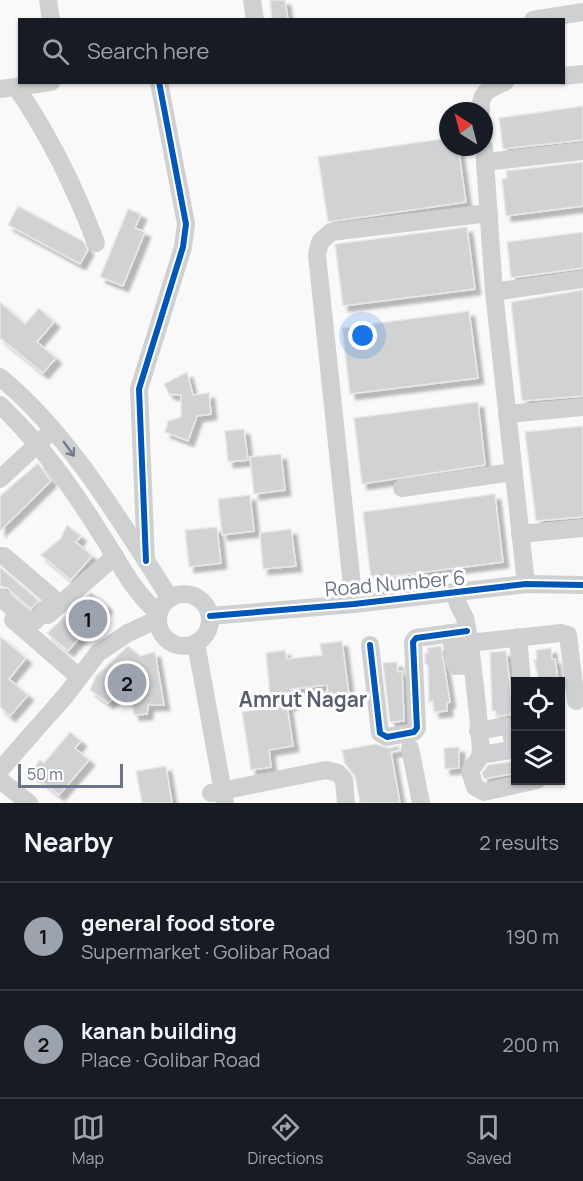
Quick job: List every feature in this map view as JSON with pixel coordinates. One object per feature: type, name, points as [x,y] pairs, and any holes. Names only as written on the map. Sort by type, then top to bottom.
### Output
[{"type":"street","points":[[48,0],[51,18]]},
{"type":"street","points":[[252,0],[255,18]]},
{"type":"street","points":[[546,18],[583,12]]},
{"type":"street","points":[[565,76],[583,74]]},
{"type":"street","points":[[8,88],[37,84]]},
{"type":"street","points":[[146,561],[139,388],[183,247],[186,224],[159,84]]},
{"type":"street","points":[[480,102],[485,91],[501,84]]},
{"type":"street","points":[[8,88],[38,118],[73,186],[96,243]]},
{"type":"street","points":[[493,155],[583,151]]},
{"type":"street","points":[[484,156],[494,291],[526,584]]},
{"type":"street","points":[[354,604],[317,255],[320,242],[331,232],[489,213]]},
{"type":"street","points":[[494,291],[583,279]]},
{"type":"street","points":[[0,376],[23,396],[54,430],[170,598]]},
{"type":"street","points":[[0,405],[38,443],[65,478],[138,595],[158,616],[163,635],[177,645],[191,644],[207,632],[210,616],[207,608],[195,596],[187,594],[170,598],[158,616],[98,653],[0,770]]},
{"type":"street","points":[[507,414],[583,406]]},
{"type":"street","points":[[0,479],[54,430]]},
{"type":"street","points":[[402,488],[513,472]]},
{"type":"street","points":[[520,534],[583,528]]},
{"type":"street","points":[[47,616],[111,549],[124,529]]},
{"type":"street","points":[[0,556],[4,556],[53,598],[53,602],[30,623],[1,602]]},
{"type":"street","name":"Road Number 6","points":[[210,616],[354,604],[526,584],[583,585]]},
{"type":"street","points":[[465,592],[457,608],[472,665],[481,755],[470,771],[475,787],[484,792],[515,785]]},
{"type":"street","points":[[1,602],[79,677]]},
{"type":"street","points":[[370,645],[380,733],[387,737],[414,732],[417,728],[413,642],[416,638],[463,631],[518,637],[568,635],[576,700]]},
{"type":"street","points":[[518,637],[522,677]]},
{"type":"street","points":[[191,644],[218,798],[326,770],[338,773],[344,780],[346,803]]},
{"type":"street","points":[[478,731],[506,726],[511,731]]},
{"type":"street","points":[[410,748],[421,803]]},
{"type":"street","points":[[481,755],[511,750]]},
{"type":"street","points":[[0,780],[29,803]]},
{"type":"building","points":[[270,0],[285,0],[288,18],[272,18]]},
{"type":"building","points":[[583,106],[583,140],[503,149],[499,118]]},
{"type":"building","points":[[439,139],[439,156],[459,156],[466,202],[328,222],[318,157]]},
{"type":"building","points":[[583,162],[583,206],[506,216],[502,179],[507,178],[506,171]]},
{"type":"building","points":[[18,206],[83,241],[88,250],[80,264],[8,225]]},
{"type":"building","points":[[128,209],[141,214],[135,228],[145,232],[123,286],[100,277]]},
{"type":"building","points":[[467,227],[475,289],[343,306],[335,244]]},
{"type":"building","points":[[583,232],[583,268],[511,278],[507,242]]},
{"type":"building","points":[[583,290],[583,396],[522,401],[511,302]]},
{"type":"building","points":[[0,302],[25,324],[39,308],[54,322],[37,342],[56,358],[43,373],[0,338]]},
{"type":"building","points":[[469,311],[478,378],[350,394],[342,328]]},
{"type":"building","points":[[187,372],[193,395],[209,393],[211,414],[197,416],[188,441],[165,432],[168,421],[181,417],[181,395],[169,394],[164,384]]},
{"type":"building","points":[[478,402],[485,465],[362,484],[354,418]]},
{"type":"building","points":[[583,426],[583,517],[536,521],[525,432]]},
{"type":"building","points":[[244,429],[248,460],[228,462],[225,431]]},
{"type":"building","points":[[281,454],[285,490],[254,494],[250,457]]},
{"type":"building","points":[[38,463],[51,481],[0,531],[0,496]]},
{"type":"building","points":[[495,494],[503,562],[371,579],[363,512]]},
{"type":"building","points":[[250,495],[254,531],[222,535],[218,499]]},
{"type":"building","points":[[67,525],[81,536],[76,542],[92,556],[71,580],[41,555],[61,538]]},
{"type":"building","points":[[217,527],[221,563],[189,567],[185,530]]},
{"type":"building","points":[[291,529],[296,566],[263,569],[260,533]]},
{"type":"building","points":[[0,567],[39,601],[31,609],[7,588],[0,586]]},
{"type":"building","points":[[91,592],[107,606],[68,651],[47,633]]},
{"type":"building","points":[[0,636],[26,658],[9,679],[28,695],[10,716],[0,707]]},
{"type":"building","points":[[342,641],[349,695],[328,697],[327,685],[291,689],[293,704],[287,705],[293,746],[269,750],[271,767],[251,770],[242,712],[271,707],[266,653],[285,650],[287,659],[322,655],[320,644]]},
{"type":"building","points":[[128,646],[140,656],[155,652],[164,705],[148,705],[147,714],[134,715],[131,701],[117,695],[108,703],[90,690],[96,676]]},
{"type":"building","points":[[441,646],[450,702],[447,703],[447,711],[434,712],[433,701],[429,702],[428,666],[425,663],[425,653],[428,653],[427,648]]},
{"type":"building","points":[[551,648],[557,677],[538,677],[534,660],[537,659],[536,650]]},
{"type":"building","points":[[506,651],[511,695],[510,715],[496,716],[496,711],[492,711],[490,652]]},
{"type":"building","points":[[397,662],[398,672],[402,671],[404,721],[390,722],[383,663]]},
{"type":"building","points":[[70,732],[81,741],[75,748],[89,760],[59,795],[30,772],[40,760],[44,763]]},
{"type":"building","points":[[376,744],[388,748],[399,746],[399,750],[391,752],[400,803],[360,803],[355,776],[345,764],[342,750]]},
{"type":"building","points":[[459,747],[459,768],[445,769],[444,748]]},
{"type":"building","points":[[511,762],[511,774],[484,779],[482,773],[488,765]]},
{"type":"building","points":[[166,766],[172,803],[142,803],[136,771]]},
{"type":"cycle path","points":[[146,561],[139,389],[183,247],[186,224],[159,84]]},
{"type":"cycle path","points":[[210,616],[354,604],[526,584],[583,585]]},
{"type":"cycle path","points":[[370,645],[380,733],[387,737],[414,732],[417,728],[413,642],[416,638],[467,631]]},
{"type":"place","name":"general food store","points":[[88,619]]},
{"type":"place","name":"kanan building","points":[[127,683]]},
{"type":"district","name":"Amrut Nagar","points":[[303,699]]}]
